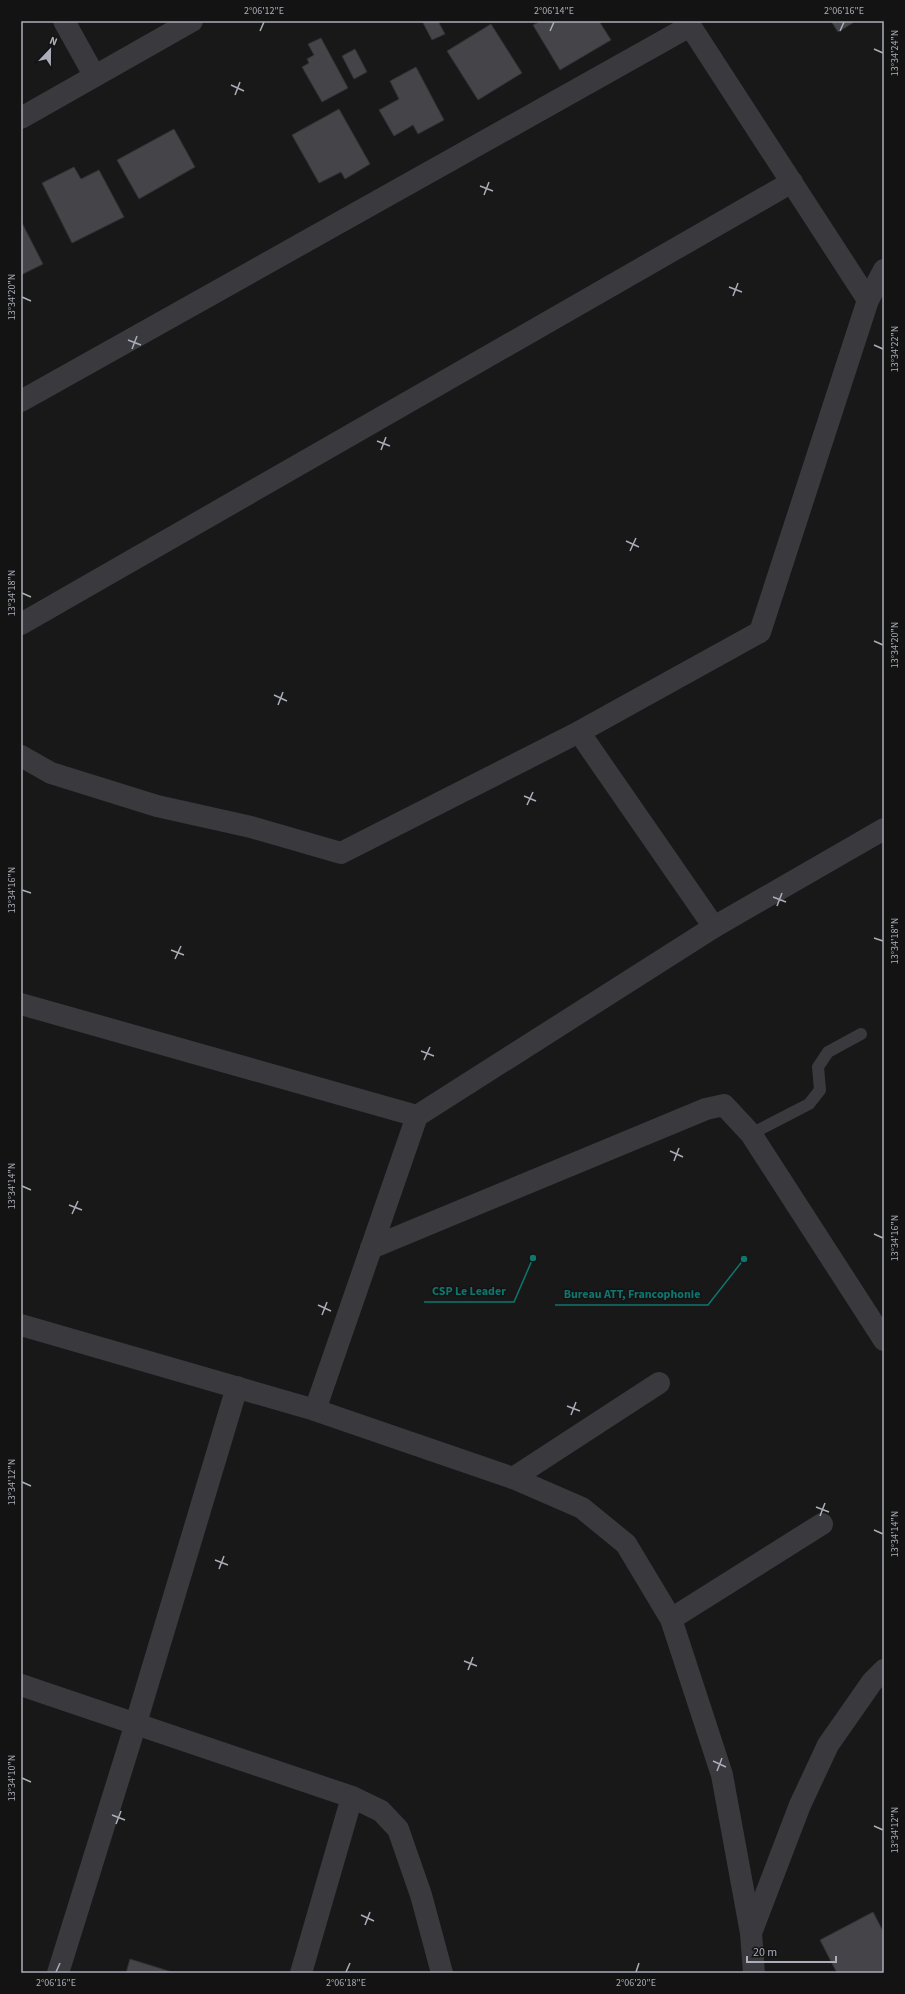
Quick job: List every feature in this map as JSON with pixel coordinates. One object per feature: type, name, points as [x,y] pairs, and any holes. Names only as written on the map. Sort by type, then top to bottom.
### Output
[{"type":"street","points":[[64,21],[94,75]]},
{"type":"street","points":[[21,118],[94,75],[192,21]]},
{"type":"street","points":[[21,401],[689,23],[868,300]]},
{"type":"street","points":[[21,624],[792,182]]},
{"type":"street","points":[[21,756],[51,773],[157,806],[251,827],[341,853],[578,732],[760,632],[868,300],[884,270]]},
{"type":"street","points":[[578,732],[714,927]]},
{"type":"street","points":[[315,1410],[417,1116],[714,927],[884,829]]},
{"type":"street","points":[[21,1004],[417,1116]]},
{"type":"street","points":[[371,1248],[706,1109],[724,1106],[751,1134],[884,1340]]},
{"type":"street","points":[[21,1325],[315,1410],[513,1478],[582,1508],[626,1544],[671,1619],[722,1775],[750,1933],[754,1973]]},
{"type":"street","points":[[513,1478],[659,1383]]},
{"type":"street","points":[[58,1973],[136,1723],[237,1387]]},
{"type":"street","points":[[671,1619],[822,1524]]},
{"type":"street","points":[[750,1933],[800,1805],[828,1745],[872,1682],[884,1670]]},
{"type":"street","points":[[21,1685],[352,1797],[381,1811],[398,1829],[421,1895],[442,1973]]},
{"type":"street","points":[[301,1973],[352,1797]]},
{"type":"lane","points":[[751,1134],[809,1104],[820,1090],[818,1067],[828,1052],[861,1034]]},
{"type":"building","points":[[422,21],[438,21],[445,34],[432,40]]},
{"type":"building","points":[[541,21],[599,21],[611,40],[560,70],[533,25]]},
{"type":"building","points":[[831,21],[856,21],[838,32]]},
{"type":"building","points":[[491,24],[522,73],[478,100],[447,51]]},
{"type":"building","points":[[321,38],[348,88],[322,102],[302,67],[309,63],[307,59],[314,55],[308,44]]},
{"type":"building","points":[[355,49],[367,72],[354,79],[342,56]]},
{"type":"building","points":[[416,67],[444,120],[418,134],[413,125],[394,136],[379,110],[399,99],[390,81]]},
{"type":"building","points":[[339,109],[370,164],[345,179],[341,172],[319,183],[292,135]]},
{"type":"building","points":[[174,129],[195,167],[139,199],[117,160]]},
{"type":"building","points":[[74,167],[81,179],[99,170],[124,217],[72,243],[42,183]]},
{"type":"building","points":[[21,221],[43,264],[21,275]]},
{"type":"building","points":[[873,1912],[884,1933],[884,1973],[837,1973],[820,1940]]},
{"type":"building","points":[[130,1959],[175,1973],[126,1973]]},
{"type":"place","name":"CSP Le Leader","points":[[533,1258]]},
{"type":"place","name":"Bureau ATT, Francophonie","points":[[744,1259]]}]
